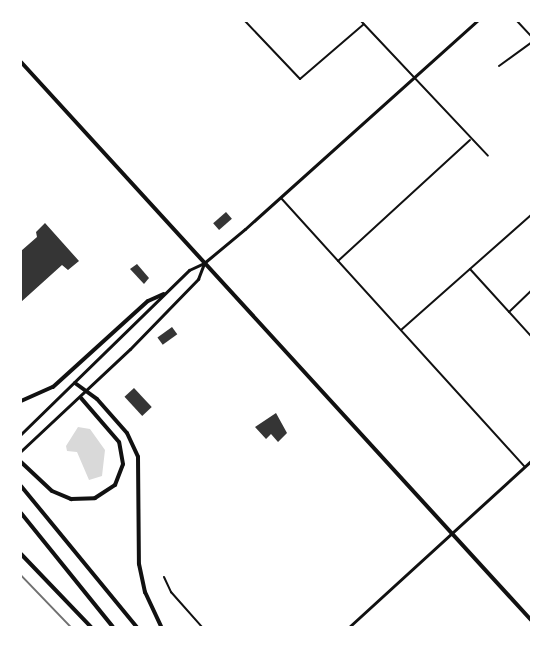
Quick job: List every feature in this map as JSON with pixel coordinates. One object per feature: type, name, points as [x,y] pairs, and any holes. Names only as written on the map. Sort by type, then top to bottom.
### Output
[{"type":"main road","points":[[21,434],[189,270],[204,263],[280,198],[477,21]]},
{"type":"main road","points":[[21,62],[531,620]]},
{"type":"main road","points":[[21,450],[81,398],[198,279],[204,263]]},
{"type":"main road","points":[[21,401],[53,387],[148,301],[164,294]]},
{"type":"main road","points":[[75,383],[87,391],[127,433],[138,456],[139,564],[145,592],[161,627]]},
{"type":"main road","points":[[21,462],[52,490],[67,498],[95,498],[115,485],[123,464],[119,442],[81,398]]},
{"type":"main road","points":[[349,627],[531,461]]},
{"type":"main road","points":[[21,486],[137,627]]},
{"type":"main road","points":[[21,513],[113,627]]},
{"type":"main road","points":[[21,554],[91,627]]},
{"type":"street","points":[[245,21],[300,79],[364,24]]},
{"type":"street","points":[[361,21],[470,140],[488,156]]},
{"type":"street","points":[[518,21],[531,36]]},
{"type":"street","points":[[499,66],[531,43]]},
{"type":"street","points":[[338,261],[470,140]]},
{"type":"street","points":[[280,198],[525,467]]},
{"type":"street","points":[[401,330],[531,214]]},
{"type":"street","points":[[470,269],[531,336]]},
{"type":"street","points":[[509,312],[531,291]]},
{"type":"street","points":[[164,577],[171,592],[202,627]]},
{"type":"shaded area","points":[[78,427],[90,429],[105,450],[102,476],[89,480],[77,452],[67,451],[66,446]]},
{"type":"building","points":[[226,212],[232,219],[219,230],[213,223]]},
{"type":"building","points":[[45,223],[79,261],[68,270],[62,265],[21,302],[21,251],[37,237],[36,232]]},
{"type":"building","points":[[137,264],[149,278],[144,284],[130,269]]},
{"type":"building","points":[[172,327],[177,334],[163,345],[157,338]]},
{"type":"building","points":[[134,388],[152,407],[142,416],[124,397]]},
{"type":"building","points":[[276,413],[287,433],[278,442],[271,434],[266,439],[255,427]]},
{"type":"railway","points":[[21,575],[71,627]]}]
